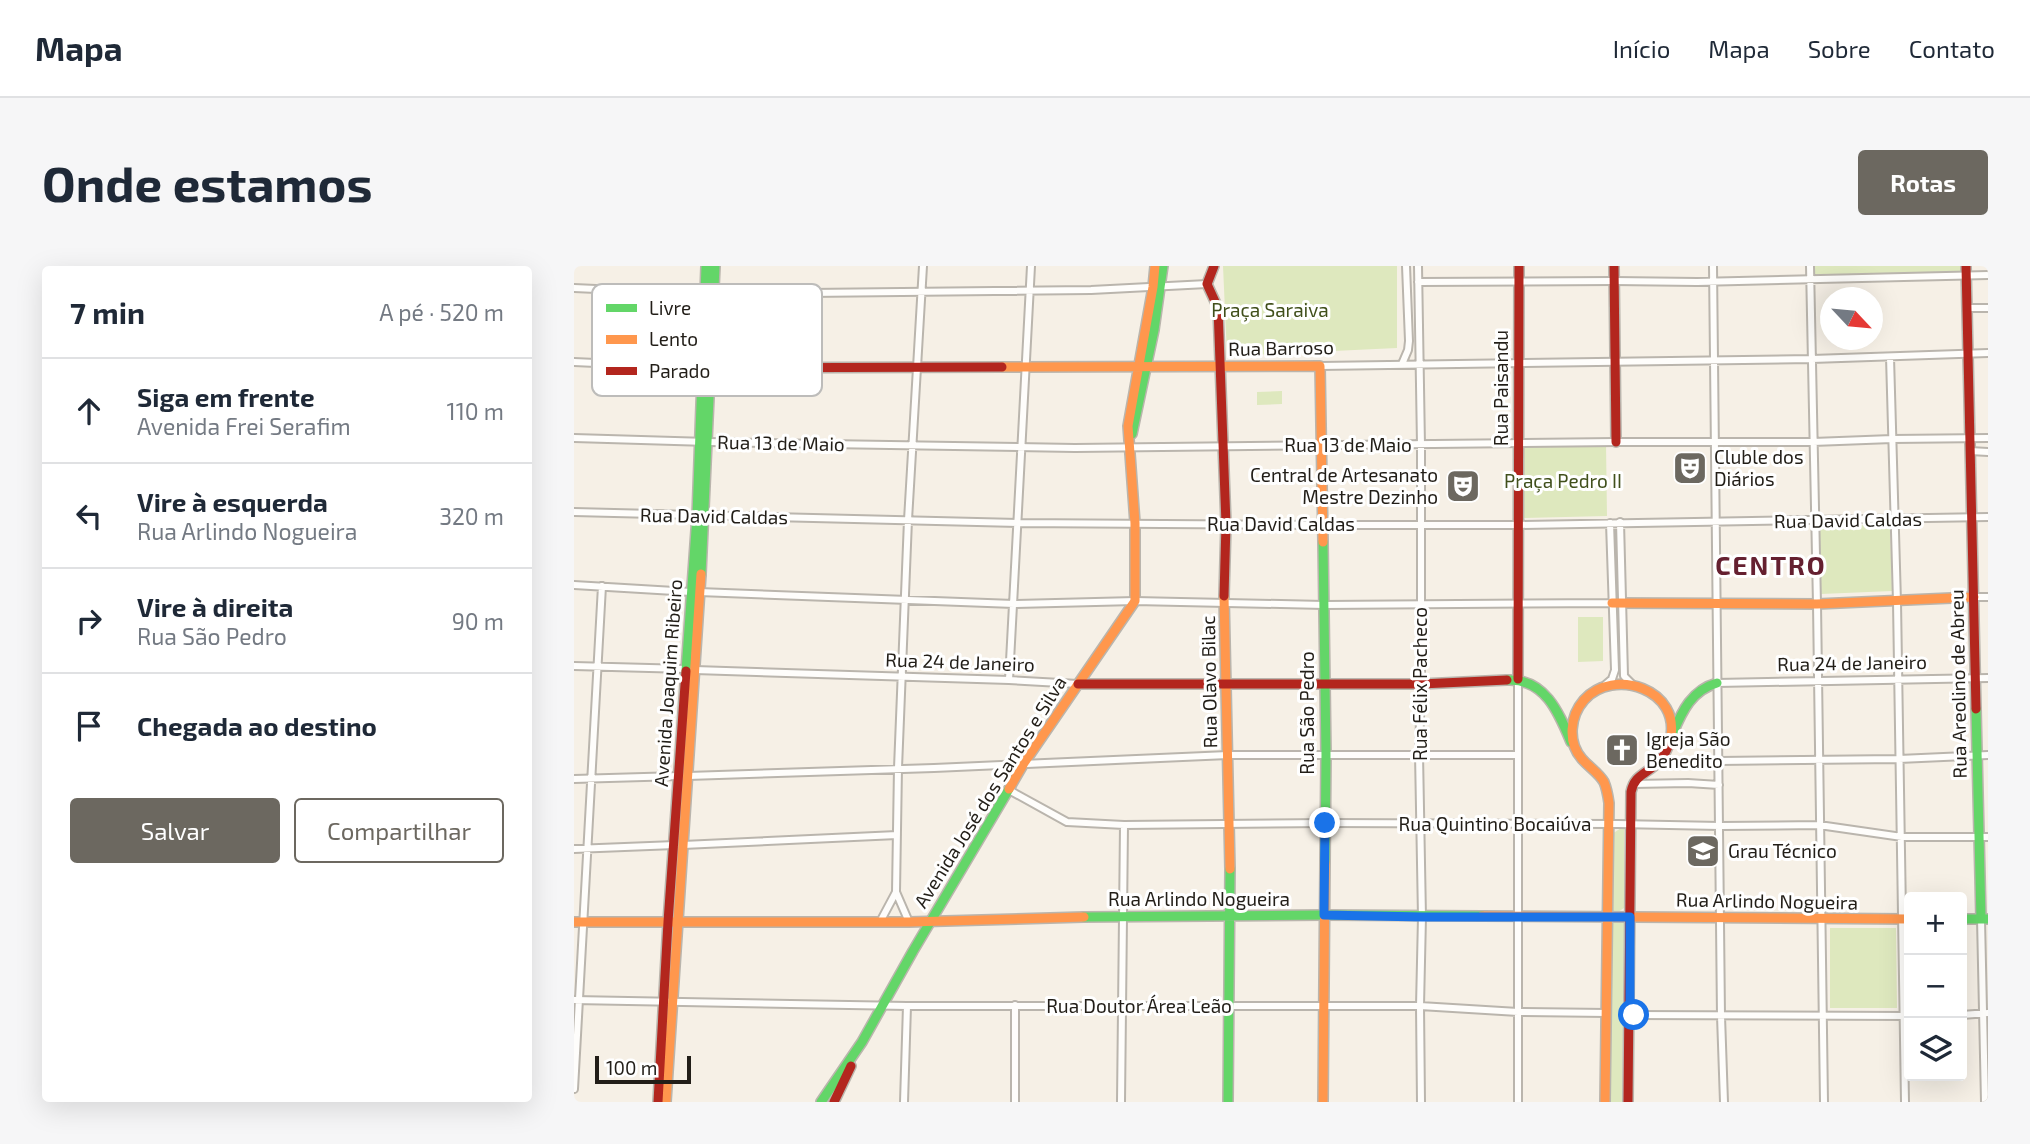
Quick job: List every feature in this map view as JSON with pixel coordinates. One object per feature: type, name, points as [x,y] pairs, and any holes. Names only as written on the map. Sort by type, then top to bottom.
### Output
[{"type":"street","name":"Avenida Joaquim Ribeiro","points":[[706,266],[709,284]]},
{"type":"street","name":"Avenida Joaquim Ribeiro","points":[[712,284],[715,266]]},
{"type":"street","points":[[909,922],[896,892],[898,768],[908,520],[923,266]]},
{"type":"street","points":[[1009,680],[1031,266]]},
{"type":"street","points":[[1155,266],[1157,287]]},
{"type":"street","points":[[1135,601],[1135,523],[1128,426],[1163,266]]},
{"type":"street","points":[[822,293],[1207,285],[1214,266]]},
{"type":"street","points":[[1402,364],[1409,341],[1406,266]]},
{"type":"street","name":"Rua Félix Pacheco","points":[[1418,266],[1421,1102]]},
{"type":"street","name":"Rua Paisandu","points":[[1518,266],[1518,679]]},
{"type":"street","points":[[1614,266],[1616,442]]},
{"type":"street","points":[[1713,266],[1724,1102]]},
{"type":"street","points":[[1810,266],[1824,1102]]},
{"type":"street","points":[[1418,282],[1811,280],[1966,271],[1988,275]]},
{"type":"street","name":"Rua Areolino de Abreu","points":[[1966,271],[1977,755],[1985,919],[1984,1102]]},
{"type":"street","name":"Rua Olavo Bilac","points":[[1207,285],[1219,308],[1226,524],[1224,604],[1230,825],[1228,1102]]},
{"type":"street","points":[[574,288],[592,289]]},
{"type":"street","points":[[1967,308],[1988,308]]},
{"type":"street","name":"Rua Barroso","points":[[822,367],[1320,366],[1812,359],[1988,353]]},
{"type":"street","points":[[1890,357],[1905,892]]},
{"type":"street","name":"Rua Barroso","points":[[574,362],[592,363]]},
{"type":"street","name":"Rua São Pedro","points":[[1320,366],[1326,755],[1323,1102]]},
{"type":"street","name":"Avenida Joaquim Ribeiro","points":[[658,1102],[668,1000],[691,669],[705,396]]},
{"type":"street","name":"Rua 13 de Maio","points":[[574,438],[1075,448],[1988,438]]},
{"type":"street","points":[[1970,452],[1988,452]]},
{"type":"street","name":"Rua David Caldas","points":[[574,512],[1018,523],[1421,525],[1988,517]]},
{"type":"street","points":[[1574,746],[1572,725],[1582,702],[1614,676],[1613,644],[1620,563],[1620,522]]},
{"type":"street","points":[[1610,523],[1611,563],[1623,644],[1624,676],[1633,685]]},
{"type":"street","points":[[1611,537],[1620,536]]},
{"type":"street","points":[[1611,563],[1620,563]]},
{"type":"street","points":[[574,585],[1014,604],[1135,601],[1324,605],[1617,602],[1817,604],[1988,597]]},
{"type":"street","points":[[574,1090],[579,922],[592,778],[602,586]]},
{"type":"street","name":"Avenida José dos Santos e Silva","points":[[821,1102],[862,1042],[1024,763],[1135,601]]},
{"type":"street","points":[[1613,644],[1623,644]]},
{"type":"street","name":"Rua 24 de Janeiro","points":[[574,666],[1078,684],[1421,684],[1518,679]]},
{"type":"street","name":"Rua 24 de Janeiro","points":[[1717,683],[1988,678]]},
{"type":"street","points":[[1518,1102],[1518,679],[1539,690],[1552,701],[1581,759],[1602,779],[1607,789],[1609,824],[1605,1102]]},
{"type":"street","points":[[1628,1102],[1633,784],[1636,778],[1663,756],[1679,716],[1691,698],[1717,683]]},
{"type":"street","points":[[1605,685],[1633,685],[1650,691],[1665,704],[1672,726],[1670,741]]},
{"type":"street","points":[[574,779],[934,768],[1228,755],[1517,755]]},
{"type":"street","points":[[1718,761],[1988,755]]},
{"type":"street","points":[[1653,784],[1651,774],[1655,765]]},
{"type":"street","points":[[1633,784],[1719,785]]},
{"type":"street","name":"Rua Quintino Bocaiúva","points":[[1009,790],[1067,822],[1124,825],[1819,825],[1902,837],[1983,836]]},
{"type":"street","points":[[1122,1102],[1124,825]]},
{"type":"street","points":[[574,849],[897,835]]},
{"type":"street","points":[[880,922],[896,892]]},
{"type":"street","name":"Rua Arlindo Nogueira","points":[[579,922],[909,922],[1055,917],[1324,915],[1904,920]]},
{"type":"street","points":[[1967,919],[1985,919]]},
{"type":"street","name":"Rua Doutor Área Leão","points":[[577,1000],[668,1000],[765,1005],[1420,1006],[1518,1012],[1607,1013]]},
{"type":"street","name":"Avenida Joaquim Ribeiro","points":[[666,1102],[668,1000]]},
{"type":"street","points":[[1015,1005],[1015,1102]]},
{"type":"street","points":[[904,1102],[907,1006]]},
{"type":"street","points":[[1967,1015],[1985,1014]]},
{"type":"street","points":[[1630,1015],[1904,1016]]},
{"type":"street","points":[[1905,1102],[1907,1018]]},
{"type":"street","points":[[834,1102],[862,1042]]},
{"type":"green space","name":"Praça Saraiva","points":[[1223,266],[1397,266],[1397,348],[1227,356]]},
{"type":"green space","points":[[1811,266],[1964,266],[1964,274],[1813,279]]},
{"type":"green space","points":[[1282,391],[1282,404],[1257,405],[1257,392]]},
{"type":"green space","name":"Praça Pedro II","points":[[1606,443],[1607,516],[1519,518],[1520,445]]},
{"type":"green space","points":[[1890,524],[1892,591],[1821,594],[1819,527]]},
{"type":"green space","points":[[1578,617],[1603,617],[1603,661],[1578,662]]},
{"type":"green space","points":[[1624,829],[1624,908],[1618,912],[1613,911],[1612,834]]},
{"type":"green space","points":[[1613,920],[1624,922],[1622,1102],[1609,1102]]},
{"type":"green space","points":[[1830,928],[1896,928],[1897,1008],[1830,1008]]},
{"type":"traffic: fast","points":[[705,284],[706,266]]},
{"type":"traffic: fast","points":[[714,284],[715,266]]},
{"type":"traffic: fast","points":[[1132,434],[1154,330],[1163,266]]},
{"type":"traffic: fast","points":[[686,671],[697,516],[701,396]]},
{"type":"traffic: fast","points":[[701,574],[709,396]]},
{"type":"traffic: fast","points":[[1323,542],[1325,862]]},
{"type":"traffic: fast","points":[[1507,680],[1520,681],[1541,691],[1555,709],[1571,742]]},
{"type":"traffic: fast","points":[[1673,733],[1684,709],[1694,696],[1717,683]]},
{"type":"traffic: fast","points":[[1976,709],[1981,919]]},
{"type":"traffic: fast","points":[[821,1102],[862,1042],[1009,789]]},
{"type":"traffic: fast","points":[[1228,1102],[1230,869]]},
{"type":"traffic: fast","points":[[1084,917],[1482,916]]},
{"type":"traffic: fast","points":[[1967,919],[1988,919]]},
{"type":"traffic: slow","points":[[1009,789],[1135,601],[1135,523],[1128,426],[1155,266]]},
{"type":"traffic: slow","points":[[1002,367],[1320,366],[1323,542]]},
{"type":"traffic: slow","points":[[666,1102],[701,574]]},
{"type":"traffic: slow","points":[[1224,596],[1230,869]]},
{"type":"traffic: slow","points":[[1612,603],[1817,604],[1974,597]]},
{"type":"traffic: slow","points":[[1605,1102],[1609,803],[1604,782],[1577,752],[1572,737],[1573,721],[1579,706],[1597,690],[1612,685],[1627,685],[1656,696],[1666,708],[1671,723],[1670,741]]},
{"type":"traffic: slow","points":[[1323,1102],[1325,862]]},
{"type":"traffic: slow","points":[[1482,916],[1904,919]]},
{"type":"traffic: slow","points":[[574,922],[909,922],[1084,917]]},
{"type":"traffic: jam","points":[[1214,266],[1207,284],[1218,308],[1226,524],[1224,596]]},
{"type":"traffic: jam","points":[[1518,679],[1519,266]]},
{"type":"traffic: jam","points":[[1614,266],[1616,442]]},
{"type":"traffic: jam","points":[[1966,266],[1976,709]]},
{"type":"traffic: jam","points":[[822,368],[1002,367]]},
{"type":"traffic: jam","points":[[658,1102],[686,671]]},
{"type":"traffic: jam","points":[[1078,684],[1421,684],[1507,680]]},
{"type":"traffic: jam","points":[[1628,1102],[1631,792],[1637,780],[1662,758],[1670,741]]},
{"type":"traffic: jam","points":[[834,1102],[851,1066]]},
{"type":"place","name":"Cluble dos Diários","points":[[1690,468]]},
{"type":"place","name":"Central de Artesanato Mestre Dezinho","points":[[1463,486]]},
{"type":"place","name":"Igreja São Benedito","points":[[1622,750]]},
{"type":"place","name":"Grau Técnico","points":[[1703,851]]},
{"type":"district","name":"CENTRO","points":[[1771,566]]},
{"type":"route","points":[[1325,823],[1324,915],[1630,917],[1630,1015],[1634,1015]]}]
